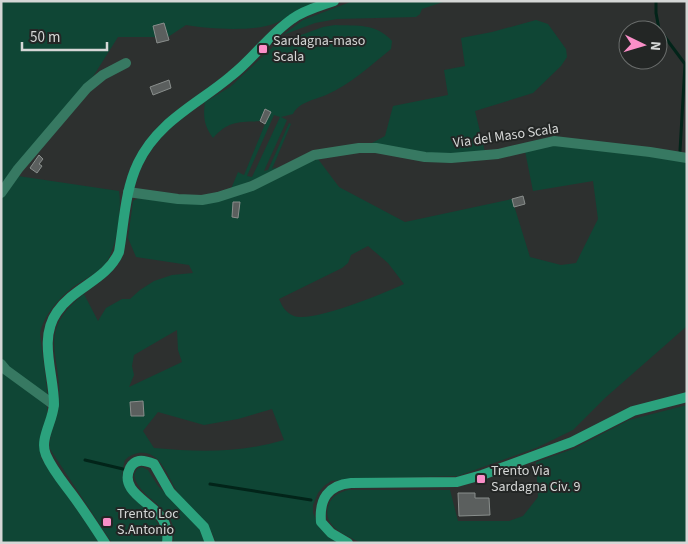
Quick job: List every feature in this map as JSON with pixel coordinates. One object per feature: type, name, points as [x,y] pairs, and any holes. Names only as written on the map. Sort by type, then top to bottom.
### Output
[{"type":"street","points":[[106,543],[60,478],[45,453],[43,444],[54,405],[47,338],[50,324],[56,313],[71,296],[100,276],[115,260],[128,192],[138,163],[156,136],[182,111],[232,76],[278,30],[293,18],[334,1]]},
{"type":"street","points":[[1,193],[18,169],[87,88],[103,74],[126,63]]},
{"type":"street","name":"Via del Maso Scala","points":[[128,192],[178,199],[202,200],[218,197],[252,186],[314,155],[358,148],[376,148],[425,157],[451,158],[498,154],[554,141],[687,158]]},
{"type":"street","points":[[1,364],[6,370],[54,405]]},
{"type":"street","points":[[348,543],[331,532],[321,522],[323,500],[338,485],[352,483],[457,482],[482,475],[572,442],[633,411],[687,397]]},
{"type":"street","points":[[167,543],[167,530],[163,519],[135,492],[128,481],[129,470],[136,462],[141,460],[154,464],[170,492],[204,528],[210,543]]},
{"type":"green space","points":[[1,1],[317,1],[281,21],[256,28],[207,28],[186,25],[168,37],[118,37],[89,83],[1,189]]},
{"type":"green space","points":[[353,1],[446,1],[422,9],[416,17],[337,19],[315,23],[283,35],[303,20]]},
{"type":"green space","points":[[536,20],[548,24],[566,49],[567,57],[561,66],[533,93],[475,111],[485,152],[440,155],[370,144],[385,136],[393,106],[448,95],[444,70],[465,66],[461,38]]},
{"type":"green space","points":[[351,25],[373,28],[386,35],[392,41],[391,49],[335,91],[303,104],[293,114],[281,117],[287,120],[264,171],[268,170],[289,123],[291,124],[272,169],[276,167],[274,172],[231,189],[238,172],[244,175],[270,112],[265,109],[260,121],[239,122],[229,125],[218,132],[213,138],[205,121],[205,102],[230,87],[276,44],[323,27]],"holes":[[[274,115],[280,117],[252,177],[247,176]]]},
{"type":"green space","points":[[551,145],[687,161],[687,326],[605,398],[573,430],[536,448],[458,476],[367,478],[331,481],[318,493],[313,505],[313,513],[318,524],[338,543],[216,543],[206,523],[181,497],[159,461],[147,453],[138,453],[131,455],[125,460],[123,475],[125,486],[130,495],[154,518],[160,529],[163,543],[112,543],[50,449],[50,438],[59,405],[54,345],[55,333],[60,321],[69,308],[84,294],[98,321],[106,308],[122,299],[130,299],[154,281],[172,275],[193,273],[189,265],[136,257],[128,238],[133,201],[138,198],[196,202],[318,159],[339,187],[405,222],[512,199],[530,257],[561,265],[576,263],[598,219],[593,181],[533,191],[525,151]],"holes":[[[368,246],[388,263],[404,284],[349,306],[316,315],[294,316],[284,309],[279,299],[342,268],[348,263],[351,255]],[[177,330],[178,350],[182,362],[129,387],[134,375],[132,366],[134,355]],[[272,409],[284,440],[251,447],[203,451],[154,448],[143,431],[158,412],[204,425],[238,419]]]},
{"type":"green space","points":[[18,176],[119,191],[118,230],[108,259],[97,271],[62,296],[44,321],[40,334],[48,398],[1,361],[1,198]]},
{"type":"green space","points":[[1,368],[47,406],[47,418],[42,432],[41,458],[100,543],[1,543]]},
{"type":"green space","points":[[687,405],[687,543],[362,543],[336,529],[328,518],[327,512],[330,501],[348,490],[450,490],[458,521],[509,521],[523,516],[538,497],[536,462],[573,449],[629,420]]},
{"type":"green space","points":[[142,467],[148,470],[158,486],[199,526],[207,543],[173,543],[174,531],[171,521],[137,484],[134,475],[137,469]]},
{"type":"building","points":[[164,23],[169,40],[157,43],[153,26]]},
{"type":"building","points":[[169,80],[171,88],[153,95],[150,87]]},
{"type":"building","points":[[265,109],[271,112],[265,124],[260,121]]},
{"type":"building","points":[[39,155],[43,159],[39,164],[42,166],[37,173],[30,168]]},
{"type":"building","points":[[523,196],[525,204],[514,207],[512,199]]},
{"type":"building","points":[[233,202],[240,202],[238,218],[232,217]]},
{"type":"building","points":[[143,401],[144,416],[131,416],[130,402]]},
{"type":"building","points":[[458,493],[475,493],[475,498],[489,498],[490,515],[459,516]]},
{"type":"waterway","points":[[656,1],[659,29],[685,64],[680,151]]},
{"type":"waterway","points":[[85,460],[123,469]]},
{"type":"waterway","points":[[210,484],[311,500]]},
{"type":"place","name":"Sardagna-maso Scala","points":[[263,49]]},
{"type":"place","name":"Trento Via Sardagna Civ. 9","points":[[481,479]]},
{"type":"place","name":"Trento Loc S.Antonio","points":[[107,522]]}]
